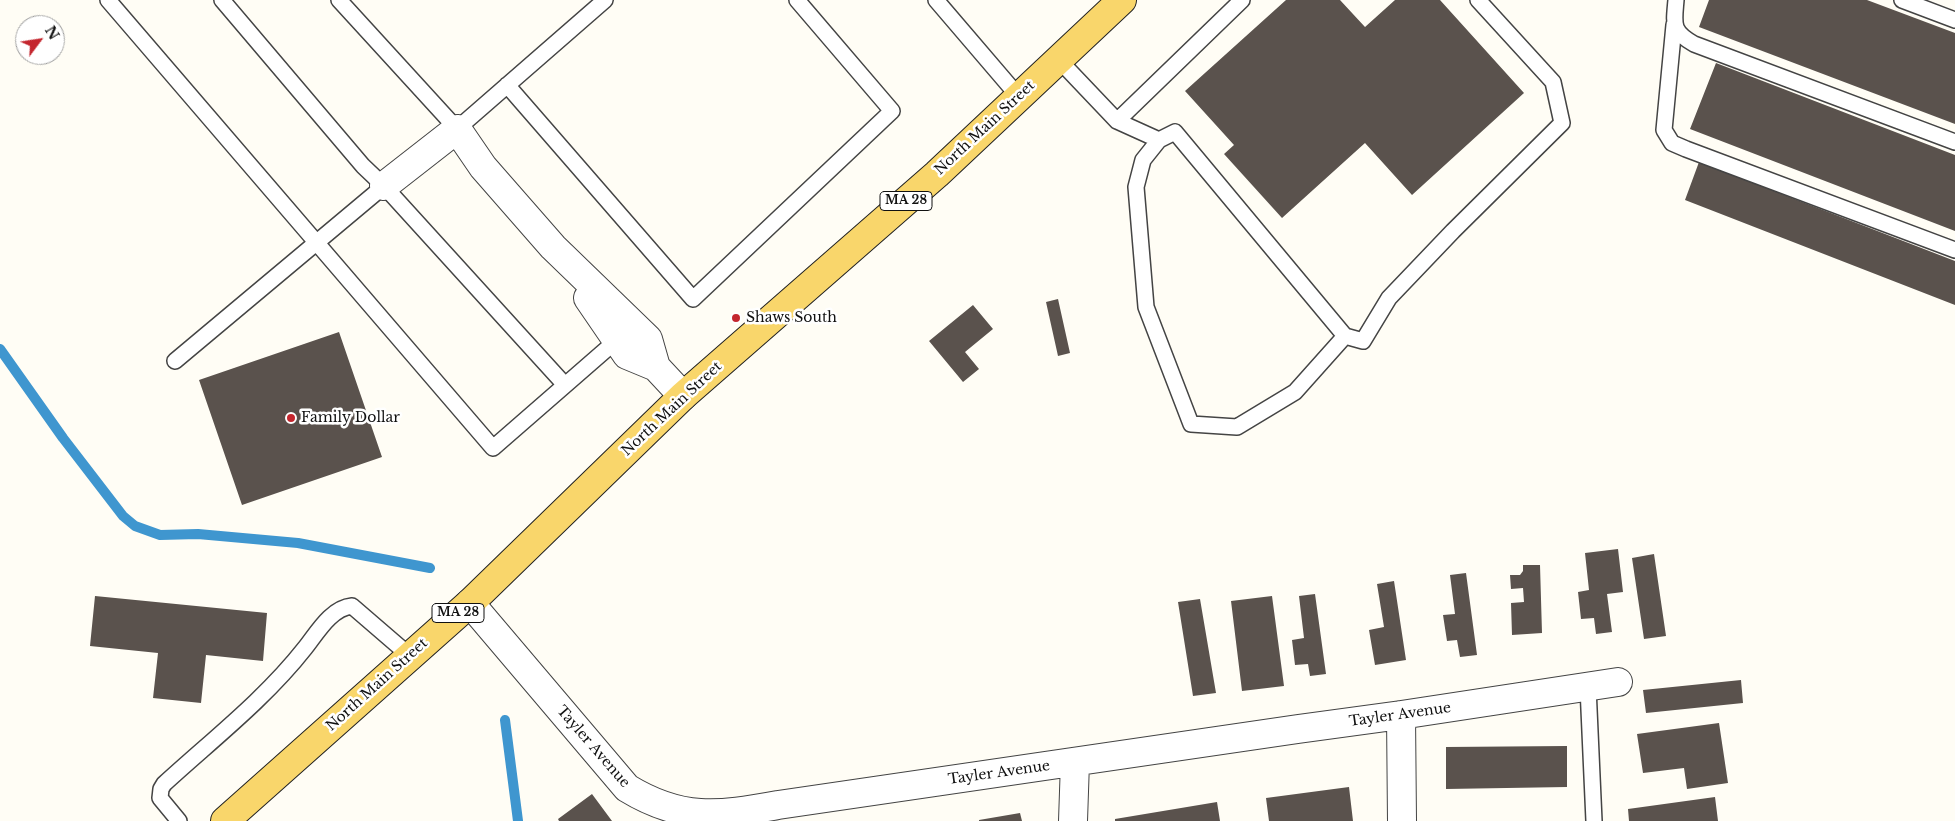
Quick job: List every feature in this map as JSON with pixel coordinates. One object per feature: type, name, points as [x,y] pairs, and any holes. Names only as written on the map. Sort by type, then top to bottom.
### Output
[{"type":"main road","name":"North Main Street","points":[[226,821],[470,603],[683,396],[930,180],[1122,0]]},
{"type":"street","points":[[384,186],[457,128],[483,167],[553,247],[648,340],[656,367]]},
{"type":"street","points":[[553,247],[627,355],[656,367],[683,396]]},
{"type":"street","name":"Tayler Avenue","points":[[470,603],[627,788],[647,801],[673,811],[728,818],[1075,762],[1298,729],[1401,716],[1618,682]]},
{"type":"street","points":[[1401,716],[1402,821]]},
{"type":"street","points":[[1073,821],[1075,762]]},
{"type":"lane","points":[[108,0],[493,448],[617,340]]},
{"type":"lane","points":[[222,0],[363,166],[384,186],[565,385]]},
{"type":"lane","points":[[339,0],[457,128],[606,0]]},
{"type":"lane","points":[[507,85],[693,299],[892,111],[797,0]]},
{"type":"lane","points":[[936,0],[1019,97]]},
{"type":"lane","points":[[1117,121],[1242,0]]},
{"type":"lane","points":[[1345,336],[1295,392],[1236,427],[1190,424],[1146,307],[1136,187],[1143,160],[1159,140],[1175,132],[1345,336],[1363,341],[1389,298],[1453,231],[1562,123],[1553,82],[1478,0]]},
{"type":"lane","points":[[1676,0],[1664,130],[1672,143],[1955,250]]},
{"type":"lane","points":[[1902,0],[1955,20]]},
{"type":"lane","points":[[1674,25],[1681,37],[1694,44],[1955,142]]},
{"type":"lane","points":[[1059,60],[1117,121],[1159,140]]},
{"type":"lane","points":[[175,361],[384,186]]},
{"type":"lane","points":[[179,821],[160,798],[161,789],[164,784],[271,687],[323,625],[344,607],[352,606],[410,656]]},
{"type":"lane","points":[[1588,687],[1594,821]]},
{"type":"building","points":[[1286,0],[1340,0],[1365,27],[1395,0],[1440,0],[1524,93],[1412,195],[1365,143],[1282,218],[1224,154],[1234,145],[1185,91]]},
{"type":"building","points":[[1709,0],[1867,0],[1955,33],[1955,124],[1699,27]]},
{"type":"building","points":[[1716,63],[1955,155],[1955,231],[1690,129]]},
{"type":"building","points":[[1699,162],[1955,261],[1955,305],[1685,200]]},
{"type":"building","points":[[1058,299],[1070,353],[1058,356],[1046,302]]},
{"type":"building","points":[[973,305],[993,329],[965,352],[979,369],[963,382],[929,341]]},
{"type":"building","name":"Family Dollar","points":[[339,332],[382,457],[242,505],[199,380]]},
{"type":"building","points":[[1618,549],[1623,592],[1607,594],[1612,632],[1596,634],[1594,618],[1581,619],[1578,592],[1589,590],[1585,553]]},
{"type":"building","points":[[1654,554],[1666,636],[1644,639],[1632,558]]},
{"type":"building","points":[[1523,565],[1540,565],[1542,633],[1512,635],[1511,603],[1524,602],[1523,588],[1511,589],[1510,575],[1520,575],[1523,571]]},
{"type":"building","points":[[1466,573],[1477,655],[1460,657],[1457,640],[1447,641],[1443,615],[1455,614],[1450,575]]},
{"type":"building","points":[[1394,581],[1406,660],[1375,665],[1369,630],[1384,627],[1377,584]]},
{"type":"building","points":[[1315,594],[1326,674],[1310,676],[1308,664],[1295,665],[1292,640],[1304,638],[1299,596]]},
{"type":"building","points":[[95,596],[267,613],[263,661],[206,655],[201,703],[153,698],[158,653],[90,646]]},
{"type":"building","points":[[1272,596],[1284,686],[1242,691],[1231,601]]},
{"type":"building","points":[[1200,599],[1216,693],[1193,696],[1178,602]]},
{"type":"building","points":[[1741,680],[1743,703],[1646,713],[1643,690]]},
{"type":"building","points":[[1719,723],[1728,783],[1687,789],[1684,768],[1643,773],[1637,734]]},
{"type":"building","points":[[1567,746],[1567,787],[1446,789],[1446,747]]},
{"type":"building","points":[[1349,787],[1353,821],[1269,821],[1266,798]]},
{"type":"building","points":[[592,794],[612,821],[559,821],[558,819]]},
{"type":"building","points":[[1715,797],[1718,821],[1629,821],[1628,809]]},
{"type":"building","points":[[1217,802],[1220,821],[1115,821],[1115,819]]},
{"type":"building","points":[[1020,813],[1022,821],[979,821],[979,820]]},
{"type":"waterway","points":[[0,349],[63,438],[123,516],[135,526],[160,535],[198,534],[298,543],[430,568]]},
{"type":"waterway","points":[[505,720],[518,821]]},
{"type":"place","name":"Shaws South","points":[[736,318]]},
{"type":"place","name":"Family Dollar","points":[[291,418]]}]
